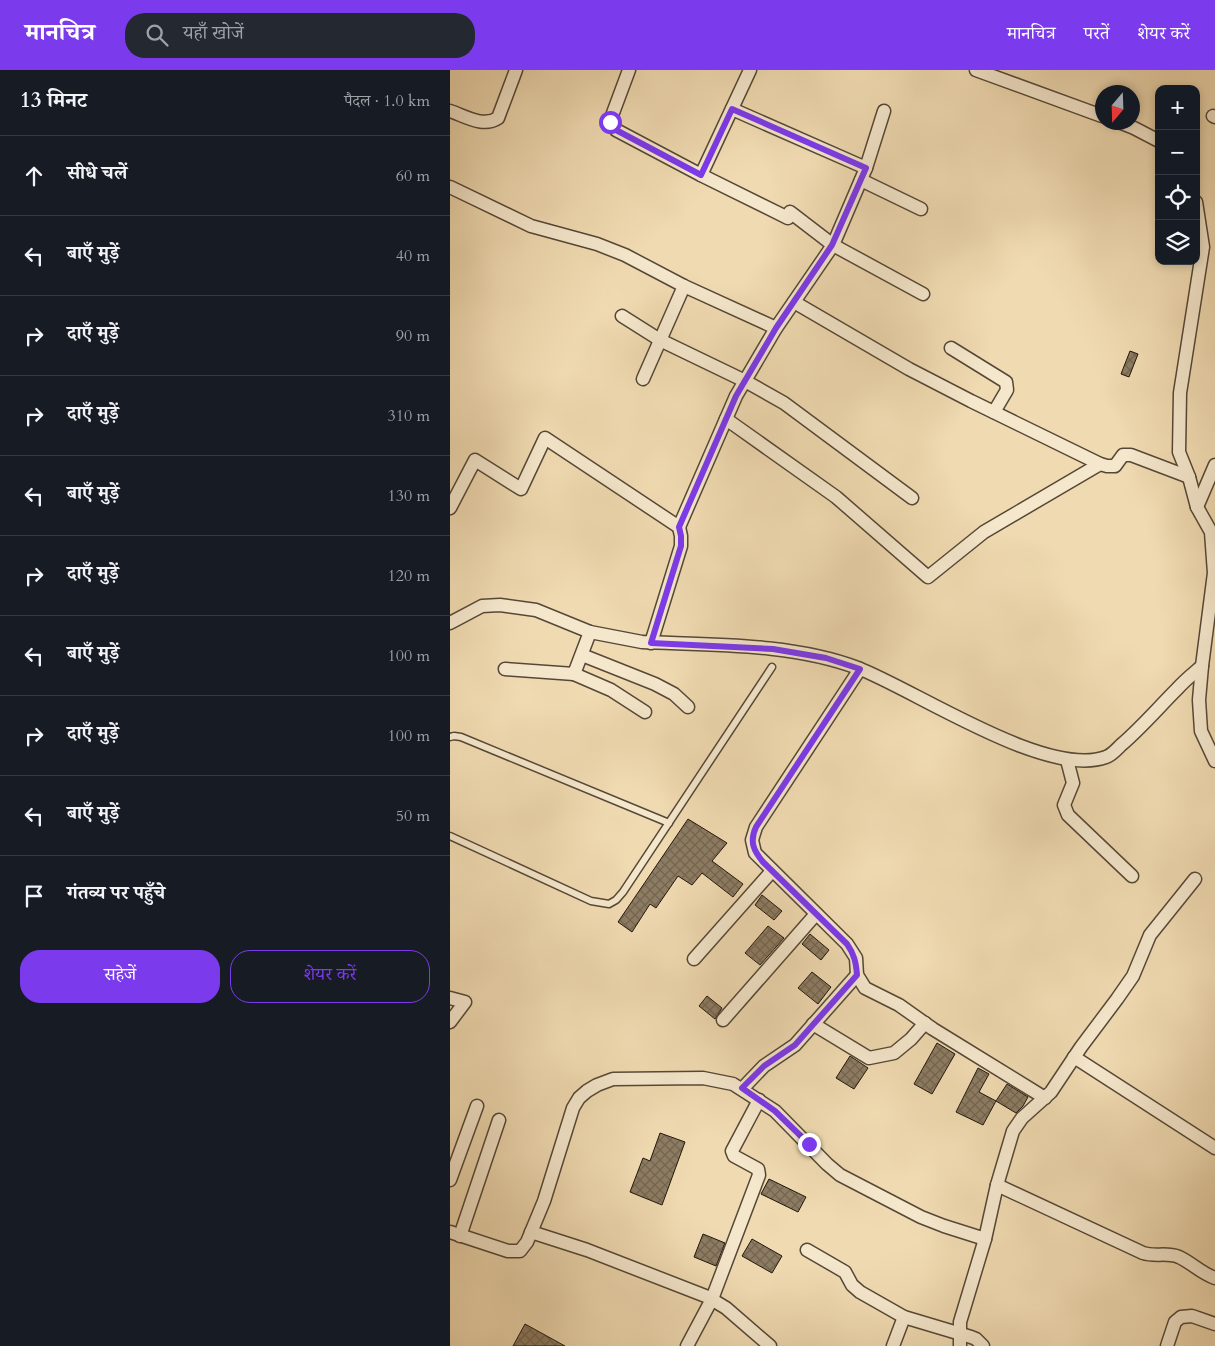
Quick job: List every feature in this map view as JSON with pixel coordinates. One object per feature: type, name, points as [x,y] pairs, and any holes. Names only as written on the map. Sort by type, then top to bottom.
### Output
[{"type":"street","points":[[450,111],[483,123],[491,123],[498,118],[516,70]]},
{"type":"street","points":[[629,70],[610,122],[616,130],[701,175],[789,215],[832,245],[923,294]]},
{"type":"street","points":[[701,175],[750,70]]},
{"type":"street","points":[[983,71],[1095,113]]},
{"type":"street","points":[[732,109],[866,168]]},
{"type":"street","points":[[651,643],[681,546],[679,527],[736,396],[776,328],[832,245],[866,168],[884,111]]},
{"type":"street","points":[[1138,130],[1155,139]]},
{"type":"street","points":[[861,180],[921,209]]},
{"type":"street","points":[[450,187],[531,226],[597,244],[625,255],[684,286],[776,328]]},
{"type":"street","points":[[1199,220],[1203,247],[1180,393],[1178,452],[1190,477],[1196,508],[1211,532],[1214,574],[1202,666],[1200,731],[1215,762]]},
{"type":"street","points":[[643,379],[684,286]]},
{"type":"street","points":[[794,302],[909,369],[1100,464],[1116,466],[1123,455],[1131,454],[1190,477]]},
{"type":"street","points":[[622,316],[660,340],[745,380],[784,403],[912,498]]},
{"type":"street","points":[[951,348],[1006,382],[1007,390],[994,412]]},
{"type":"street","points":[[726,419],[836,497],[928,577],[984,532],[1100,464]]},
{"type":"street","points":[[450,508],[475,460],[521,489],[544,438],[679,527]]},
{"type":"street","points":[[1196,508],[1215,465]]},
{"type":"street","points":[[450,623],[482,606],[500,605],[536,610],[590,632],[623,640],[781,650],[826,658],[860,669],[1005,739],[1051,757],[1067,760],[1087,761],[1108,756],[1136,733],[1178,687],[1202,666]]},
{"type":"street","points":[[574,674],[590,632]]},
{"type":"street","points":[[582,655],[655,684],[674,694],[688,707]]},
{"type":"street","points":[[505,669],[574,674],[611,690],[645,712]]},
{"type":"street","points":[[860,669],[753,834],[753,847],[772,871],[847,944],[852,951],[856,963],[857,975],[865,988],[899,1005],[1045,1098]]},
{"type":"street","points":[[1067,760],[1073,784],[1064,805],[1068,815],[1132,876]]},
{"type":"street","points":[[694,959],[772,871]]},
{"type":"street","points":[[960,1340],[962,1314],[985,1239],[1010,1139],[1016,1126],[1045,1098],[1133,976],[1150,935],[1195,879]]},
{"type":"street","points":[[723,1020],[816,914]]},
{"type":"street","points":[[742,1088],[764,1066],[795,1045],[857,975]]},
{"type":"street","points":[[450,998],[465,1002],[450,1022]]},
{"type":"street","points":[[812,1024],[869,1058],[894,1053],[911,1039],[925,1023]]},
{"type":"street","points":[[1074,1056],[1215,1148]]},
{"type":"street","points":[[499,1120],[455,1234],[514,1251],[520,1251],[524,1247],[544,1201],[573,1108],[578,1098],[597,1085],[613,1079],[703,1078],[733,1084],[742,1088],[775,1111],[840,1175],[921,1217],[985,1239]]},
{"type":"street","points":[[688,1346],[712,1299],[759,1175],[758,1169],[734,1156],[732,1151],[759,1100]]},
{"type":"street","points":[[450,1180],[477,1106]]},
{"type":"street","points":[[997,1185],[1143,1253],[1154,1256],[1168,1254],[1180,1258],[1201,1272],[1215,1278]]},
{"type":"street","points":[[530,1232],[587,1250],[689,1288],[726,1308],[770,1346]]},
{"type":"street","points":[[807,1250],[845,1272],[852,1285],[860,1292],[904,1317],[960,1340],[976,1339],[983,1346]]},
{"type":"street","points":[[1167,1346],[1175,1322],[1181,1317],[1192,1316],[1215,1324]]},
{"type":"street","points":[[893,1346],[904,1317]]},
{"type":"lane","points":[[450,836],[591,901],[609,904],[616,900],[623,892],[772,668]]},
{"type":"lane","points":[[450,737],[461,737],[669,823]]},
{"type":"building","points":[[1130,351],[1138,354],[1129,377],[1121,374]]},
{"type":"building","points":[[688,819],[727,843],[712,861],[743,884],[733,897],[702,873],[692,885],[678,876],[656,908],[650,904],[632,932],[618,922]]},
{"type":"building","points":[[762,895],[782,911],[774,920],[755,905]]},
{"type":"building","points":[[768,926],[784,938],[760,965],[745,953]]},
{"type":"building","points":[[810,934],[829,950],[821,960],[802,944]]},
{"type":"building","points":[[812,972],[831,987],[818,1004],[798,988]]},
{"type":"building","points":[[707,996],[722,1008],[715,1019],[699,1006]]},
{"type":"building","points":[[937,1043],[955,1054],[932,1094],[914,1084]]},
{"type":"building","points":[[850,1056],[868,1068],[854,1089],[836,1078]]},
{"type":"building","points":[[978,1068],[989,1074],[979,1092],[996,1101],[983,1125],[956,1112]]},
{"type":"building","points":[[1007,1084],[1028,1097],[1016,1113],[996,1101]]},
{"type":"building","points":[[660,1133],[685,1142],[662,1205],[630,1192],[643,1158],[650,1161]]},
{"type":"building","points":[[769,1179],[806,1197],[798,1212],[761,1194]]},
{"type":"building","points":[[703,1234],[725,1243],[716,1266],[694,1257]]},
{"type":"building","points":[[752,1239],[782,1256],[772,1273],[742,1256]]},
{"type":"building","points":[[525,1324],[565,1346],[513,1346]]},
{"type":"route","points":[[610,122],[616,130],[701,175],[732,109],[866,168],[832,245],[776,328],[736,396],[679,527],[682,540],[681,546],[651,643],[773,649],[806,653],[860,669],[756,827],[752,840],[753,847],[763,862],[847,944],[856,958],[857,975],[822,1012],[795,1045],[764,1066],[742,1088],[775,1111],[809,1144]]}]
